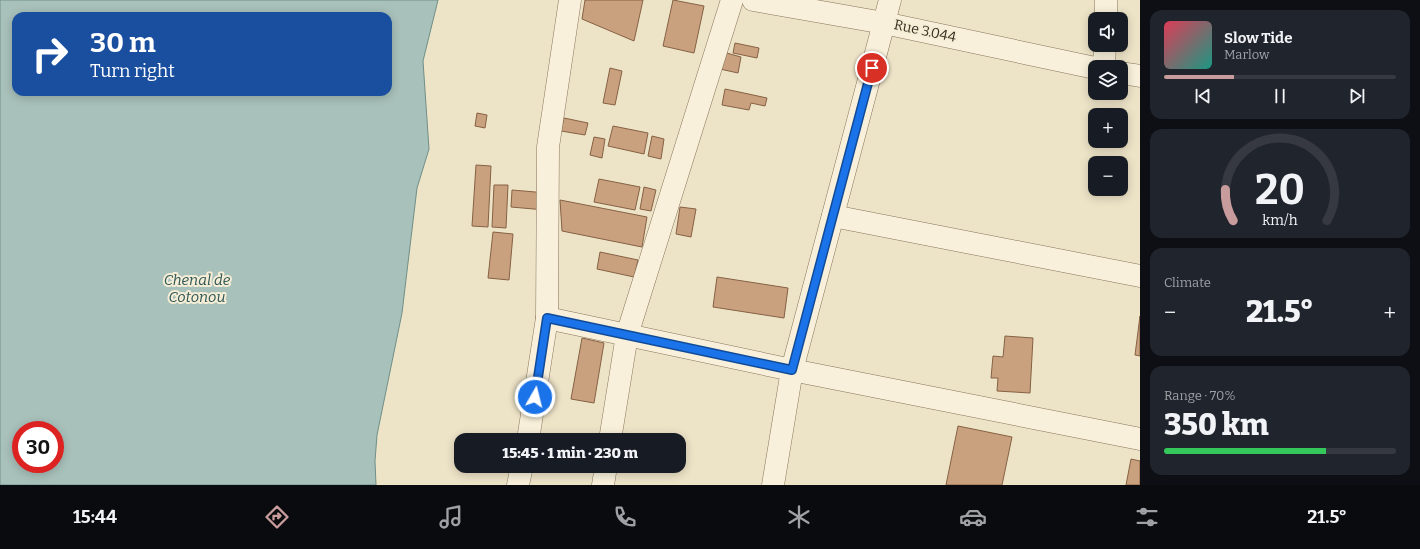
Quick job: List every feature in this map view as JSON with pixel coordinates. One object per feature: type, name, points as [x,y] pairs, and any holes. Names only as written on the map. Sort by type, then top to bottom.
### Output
[{"type":"street","points":[[529,433],[547,318],[548,147],[570,0]]},
{"type":"street","points":[[611,433],[627,335],[732,0]]},
{"type":"street","name":"Rue 3.044","points":[[753,0],[884,23],[1088,67]]},
{"type":"street","points":[[773,485],[792,370],[890,0]]},
{"type":"street","points":[[1106,0],[1106,12]]},
{"type":"street","points":[[1128,74],[1140,76]]},
{"type":"street","points":[[833,216],[1140,276]]},
{"type":"street","points":[[547,318],[792,370],[1140,439]]},
{"type":"street","points":[[518,485],[521,473]]},
{"type":"street","points":[[603,485],[605,473]]},
{"type":"water","name":"Chenal de Cotonou","points":[[0,0],[438,0],[423,61],[429,149],[417,188],[402,313],[377,435],[375,461],[376,485],[0,485]]},
{"type":"building","points":[[585,0],[643,0],[634,41],[582,19]]},
{"type":"building","points":[[673,0],[704,6],[694,53],[663,46]]},
{"type":"building","points":[[735,43],[759,48],[757,58],[733,53]]},
{"type":"building","points":[[723,52],[741,57],[738,73],[720,69]]},
{"type":"building","points":[[610,68],[622,71],[615,105],[603,103]]},
{"type":"building","points":[[725,89],[767,98],[765,106],[751,103],[749,110],[722,105]]},
{"type":"building","points":[[477,113],[487,115],[485,128],[475,126]]},
{"type":"building","points":[[564,118],[588,123],[585,135],[561,131]]},
{"type":"building","points":[[613,126],[648,133],[644,154],[608,146]]},
{"type":"building","points":[[652,136],[664,139],[661,159],[648,156]]},
{"type":"building","points":[[594,137],[605,139],[602,158],[590,155]]},
{"type":"building","points":[[476,165],[491,166],[488,227],[472,226]]},
{"type":"building","points":[[599,179],[640,187],[635,210],[594,202]]},
{"type":"building","points":[[494,185],[508,185],[506,228],[492,227]]},
{"type":"building","points":[[644,187],[656,190],[651,211],[640,209]]},
{"type":"building","points":[[512,190],[547,193],[545,210],[511,207]]},
{"type":"building","points":[[560,200],[647,217],[642,247],[562,231]]},
{"type":"building","points":[[680,207],[696,209],[691,237],[676,234]]},
{"type":"building","points":[[493,232],[513,234],[509,280],[488,278]]},
{"type":"building","points":[[600,252],[638,260],[634,277],[597,269]]},
{"type":"building","points":[[717,277],[788,288],[784,318],[713,307]]},
{"type":"building","points":[[1140,316],[1140,356],[1135,355]]},
{"type":"building","points":[[1005,336],[1033,338],[1030,393],[997,391],[998,378],[991,378],[993,356],[1003,357]]},
{"type":"building","points":[[582,338],[604,343],[594,403],[571,399]]},
{"type":"building","points":[[958,426],[1012,437],[1002,485],[946,485]]},
{"type":"building","points":[[1131,459],[1140,461],[1140,485],[1126,485]]},
{"type":"route","points":[[535,397],[547,318],[792,370],[872,68]]}]
